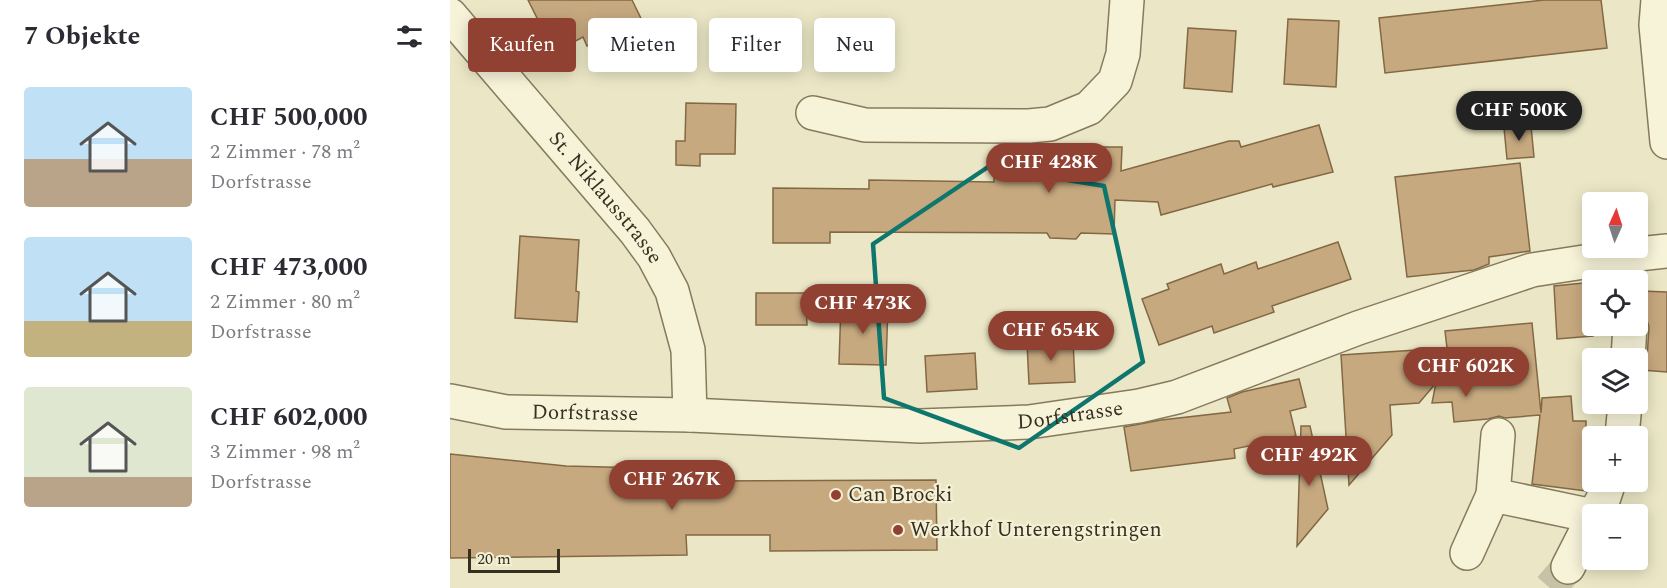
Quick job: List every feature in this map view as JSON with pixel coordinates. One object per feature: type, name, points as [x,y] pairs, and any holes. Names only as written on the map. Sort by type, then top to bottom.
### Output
[{"type":"street","points":[[813,113],[864,125],[1029,126],[1050,124],[1089,108],[1115,81],[1123,54],[1127,0]]},
{"type":"street","points":[[1658,0],[1656,25],[1667,142]]},
{"type":"street","name":"St. Niklausstrasse","points":[[450,15],[635,231],[654,257],[672,291],[688,350],[690,415]]},
{"type":"street","name":"Dorfstrasse","points":[[450,401],[506,412],[690,415],[920,426],[1029,422],[1139,406],[1177,396],[1358,328],[1532,270],[1630,268],[1667,251]]},
{"type":"street","points":[[1467,553],[1494,495],[1498,435]]},
{"type":"street","points":[[1494,495],[1582,513]]},
{"type":"street","points":[[1568,567],[1582,540]]},
{"type":"highlighted area","points":[[988,167],[1104,186],[1143,362],[1019,448],[884,398],[873,244]]},
{"type":"building","points":[[528,0],[632,0],[641,18],[588,18],[587,46],[583,37],[576,41],[576,18],[537,18]]},
{"type":"building","points":[[1544,0],[1601,0],[1607,48],[1385,73],[1379,18]]},
{"type":"building","points":[[1288,19],[1339,21],[1336,87],[1284,84]]},
{"type":"building","points":[[1188,28],[1236,31],[1232,92],[1184,88]]},
{"type":"building","points":[[686,103],[736,104],[735,154],[700,154],[700,166],[676,165],[676,141],[685,141]]},
{"type":"building","points":[[1319,125],[1333,172],[1273,187],[1272,184],[1161,215],[1158,202],[1115,200],[1114,234],[1081,233],[1076,239],[1050,238],[1047,233],[830,232],[830,243],[773,243],[773,188],[869,189],[869,180],[994,182],[994,176],[1018,177],[1019,173],[1093,174],[1095,147],[1122,147],[1121,171],[1229,141],[1239,141],[1241,147]]},
{"type":"building","points":[[1531,126],[1534,157],[1507,159],[1504,128]]},
{"type":"building","points":[[1520,163],[1530,251],[1489,257],[1489,264],[1474,270],[1407,277],[1395,177]]},
{"type":"building","points":[[520,236],[579,240],[577,322],[515,318]]},
{"type":"building","points":[[1338,242],[1351,279],[1272,306],[1274,312],[1214,333],[1212,326],[1159,345],[1142,299],[1169,289],[1167,284],[1221,264],[1224,274],[1256,262],[1258,269]]},
{"type":"building","points":[[1582,283],[1582,336],[1593,336],[1557,339],[1554,286]]},
{"type":"building","points":[[1648,291],[1667,292],[1667,372],[1648,370]]},
{"type":"building","points":[[756,293],[806,293],[807,325],[756,325]]},
{"type":"building","points":[[841,304],[888,306],[886,365],[839,364]]},
{"type":"building","points":[[1532,323],[1541,413],[1542,398],[1571,396],[1573,421],[1586,421],[1586,426],[1582,426],[1582,490],[1532,484],[1540,415],[1505,418],[1499,416],[1454,422],[1452,402],[1432,403],[1436,383],[1419,403],[1390,405],[1392,435],[1349,485],[1341,355],[1447,348],[1445,331]]},
{"type":"building","points":[[1073,341],[1075,382],[1029,384],[1027,343]]},
{"type":"building","points":[[975,353],[977,389],[927,392],[925,356]]},
{"type":"building","points":[[1299,379],[1306,407],[1290,411],[1296,436],[1234,449],[1235,458],[1131,471],[1124,427],[1231,412],[1227,398],[1242,392]]},
{"type":"building","points":[[1301,426],[1310,426],[1328,509],[1297,546]]},
{"type":"building","points":[[450,454],[566,466],[684,469],[684,481],[936,480],[937,550],[770,551],[770,535],[686,535],[687,555],[450,558]]},
{"type":"tunnel","points":[[1550,588],[1568,567]]},
{"type":"place","name":"Can Brocki","points":[[836,495]]},
{"type":"place","name":"Werkhof Unterengstringen","points":[[898,530]]}]
